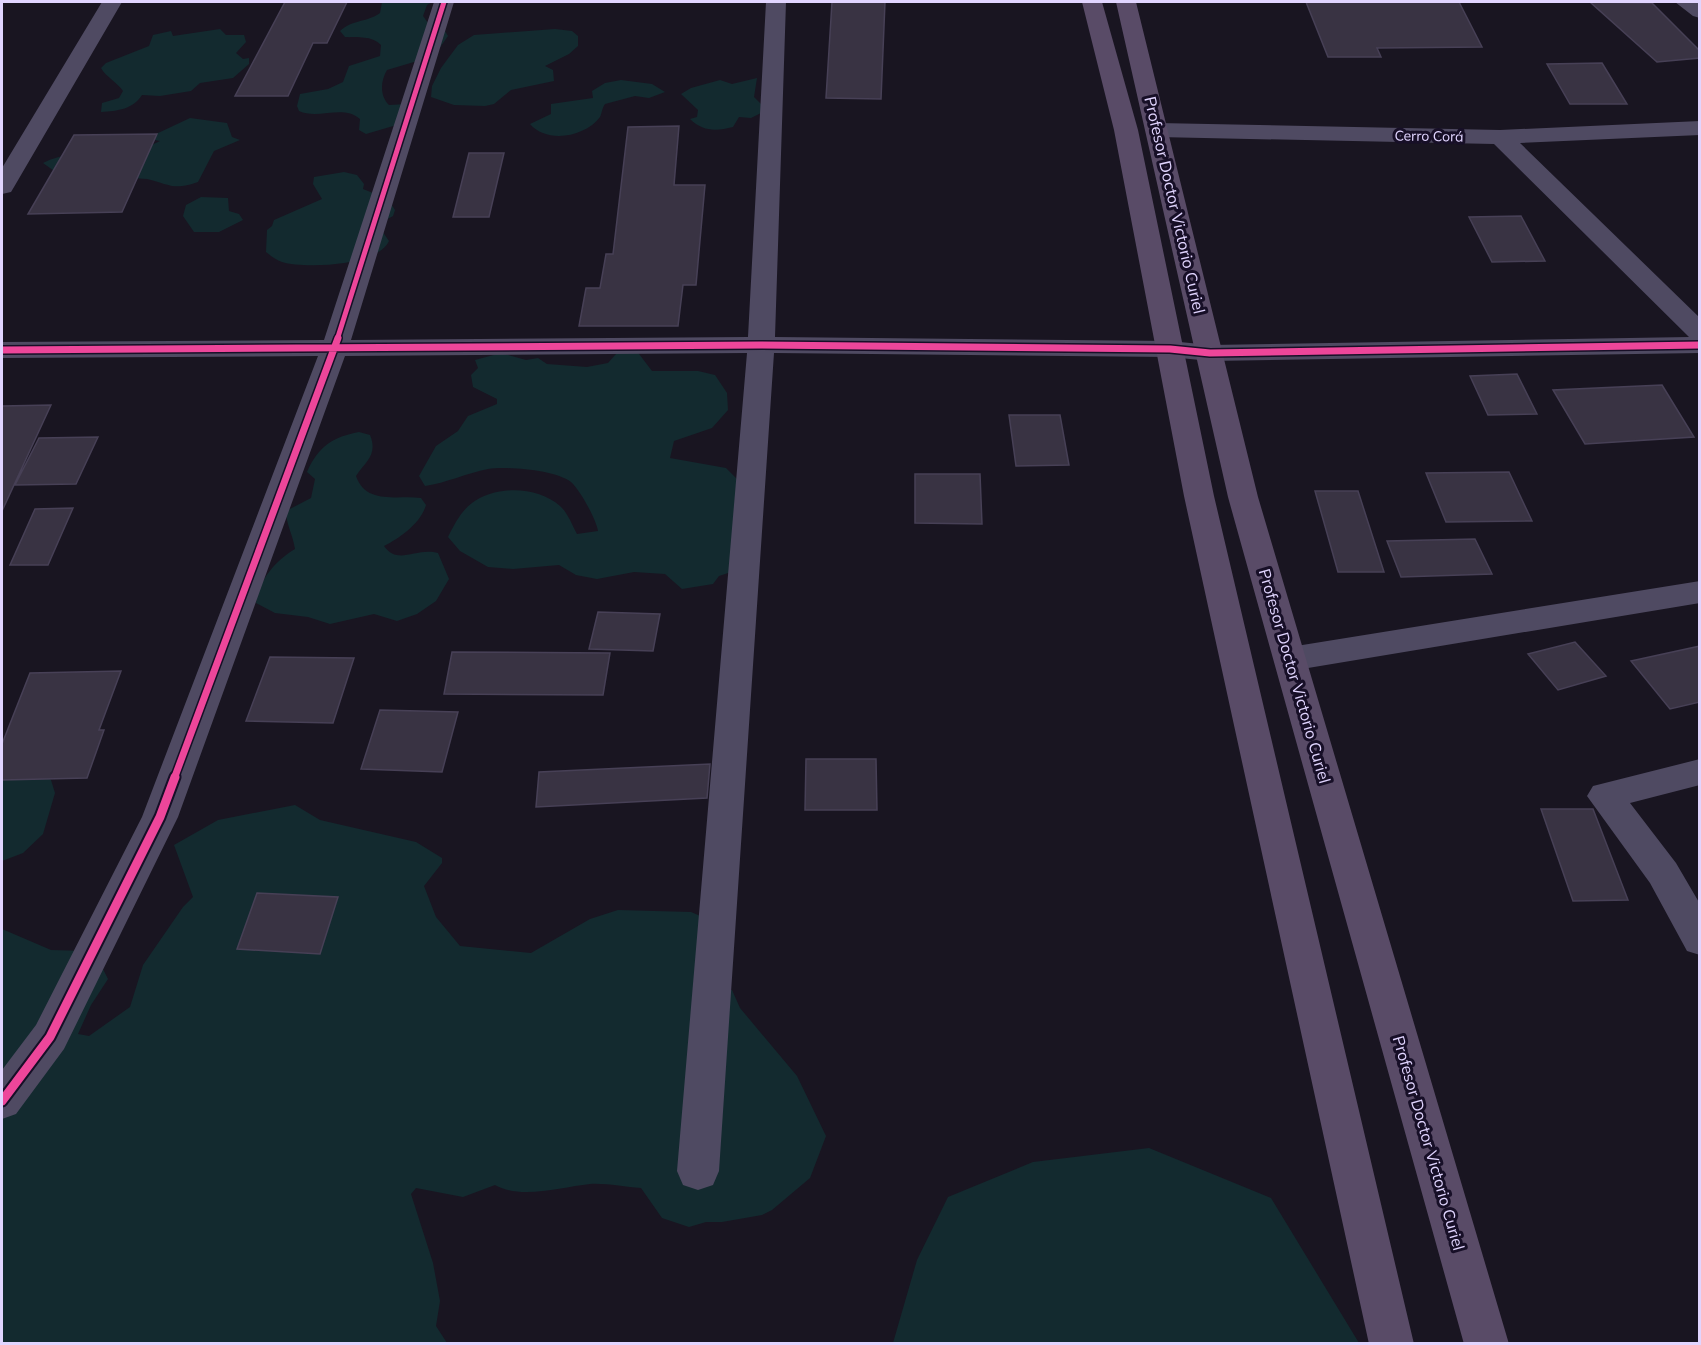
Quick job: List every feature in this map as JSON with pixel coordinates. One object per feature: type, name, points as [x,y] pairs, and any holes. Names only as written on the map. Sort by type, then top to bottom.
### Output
[{"type":"main road","name":"Profesor Doctor Victorio Curiel","points":[[1092,2],[1126,130],[1199,496],[1392,1344]]},
{"type":"main road","name":"Profesor Doctor Victorio Curiel","points":[[1126,2],[1243,497],[1487,1344]]},
{"type":"street","points":[[2,187],[112,2]]},
{"type":"street","points":[[2,1101],[50,1037],[160,817],[335,347],[444,2]]},
{"type":"street","points":[[698,1171],[761,345],[776,2]]},
{"type":"street","points":[[1685,2],[1700,12]]},
{"type":"street","name":"Cerro Corá","points":[[1158,130],[1500,137],[1700,129]]},
{"type":"street","points":[[1500,137],[1700,333]]},
{"type":"street","points":[[2,350],[761,345],[1170,349],[1210,353],[1700,345]]},
{"type":"street","points":[[1290,659],[1700,592]]},
{"type":"street","points":[[1700,772],[1605,796],[1663,873],[1700,940]]},
{"type":"green space","points":[[382,2],[432,2],[427,5],[423,16],[431,27],[445,31],[448,36],[434,56],[387,70],[382,89],[386,101],[389,105],[408,104],[400,124],[366,134],[359,130],[360,119],[353,115],[339,112],[315,114],[299,111],[297,106],[300,94],[328,89],[343,82],[349,66],[380,56],[381,45],[377,42],[364,38],[345,37],[340,31],[380,13]]},
{"type":"green space","points":[[220,29],[226,35],[244,35],[246,42],[236,53],[243,59],[249,58],[249,64],[233,78],[200,83],[191,91],[160,96],[142,95],[125,108],[101,112],[102,103],[119,98],[123,91],[101,68],[106,63],[149,46],[153,35],[171,31],[173,36]]},
{"type":"green space","points":[[555,29],[572,31],[578,36],[578,46],[569,54],[545,66],[553,70],[554,81],[511,90],[494,104],[485,106],[454,105],[431,97],[432,86],[441,68],[458,45],[474,35]]},
{"type":"green space","points":[[757,78],[754,97],[762,105],[763,112],[751,118],[739,117],[733,127],[721,129],[705,128],[690,119],[697,117],[698,110],[681,94],[691,88],[720,80],[732,84]]},
{"type":"green space","points":[[621,80],[652,84],[665,92],[649,98],[635,96],[605,104],[600,117],[593,124],[566,136],[546,134],[530,124],[551,114],[551,104],[593,98],[592,91],[605,83]]},
{"type":"green space","points":[[190,118],[227,123],[232,137],[240,140],[214,151],[198,182],[190,185],[177,186],[147,179],[57,173],[43,163],[72,154],[146,147],[160,141],[155,140],[156,134]]},
{"type":"green space","points":[[344,172],[357,175],[364,184],[363,189],[388,199],[395,210],[393,216],[384,221],[380,228],[389,241],[382,249],[371,256],[340,264],[323,265],[282,262],[266,252],[267,230],[272,226],[274,220],[322,199],[313,184],[314,177]]},
{"type":"green space","points":[[201,197],[228,198],[229,211],[239,214],[243,220],[219,232],[194,232],[183,216],[186,205]]},
{"type":"green space","points":[[633,346],[652,371],[698,371],[715,375],[727,393],[728,410],[712,428],[674,441],[670,458],[726,468],[738,480],[737,570],[719,576],[713,584],[682,589],[665,574],[634,572],[597,579],[576,575],[559,565],[513,569],[488,567],[460,551],[448,537],[461,514],[468,506],[482,497],[505,491],[529,492],[551,499],[565,512],[577,534],[598,531],[591,512],[575,486],[554,474],[496,468],[425,486],[419,476],[436,446],[458,431],[468,416],[497,404],[497,399],[473,387],[471,375],[478,368],[475,360],[501,353],[526,360],[538,358],[547,364],[587,367],[608,363],[616,354],[615,349]]},
{"type":"green space","points":[[359,432],[370,435],[373,448],[370,457],[356,476],[361,485],[375,495],[421,498],[426,505],[420,518],[409,529],[384,546],[395,555],[438,553],[449,579],[436,601],[417,614],[397,621],[374,614],[330,624],[308,617],[275,613],[256,603],[264,579],[269,572],[295,549],[286,511],[311,498],[315,479],[307,472],[311,463],[321,450],[334,440]]},
{"type":"green space","points":[[2,769],[39,771],[51,780],[55,793],[43,834],[23,853],[2,861]]},
{"type":"green space","points":[[295,805],[320,820],[416,842],[442,858],[442,863],[424,886],[436,917],[460,946],[531,953],[590,919],[618,910],[691,912],[712,921],[720,990],[732,990],[740,1008],[797,1076],[826,1136],[810,1178],[772,1210],[762,1215],[722,1222],[706,1222],[689,1227],[662,1218],[641,1188],[590,1184],[554,1190],[517,1192],[495,1185],[463,1197],[416,1188],[411,1194],[433,1263],[440,1301],[436,1326],[447,1343],[2,1343],[2,929],[51,950],[85,951],[96,955],[108,979],[91,1005],[78,1034],[89,1036],[130,1007],[143,965],[183,907],[193,897],[174,845],[218,820]]},
{"type":"green space","points":[[1149,1148],[1271,1198],[1359,1343],[893,1343],[917,1260],[948,1197],[1033,1162]]},
{"type":"building","points":[[285,2],[347,2],[327,43],[313,43],[288,96],[235,96]]},
{"type":"building","points":[[832,2],[885,2],[881,99],[826,98]]},
{"type":"building","points":[[1306,2],[1459,2],[1482,47],[1377,48],[1381,57],[1328,57]]},
{"type":"building","points":[[1590,2],[1652,3],[1700,51],[1700,58],[1657,62]]},
{"type":"building","points":[[1602,63],[1627,104],[1570,104],[1547,64]]},
{"type":"building","points":[[679,126],[674,185],[705,185],[696,285],[683,285],[678,326],[579,326],[586,288],[600,288],[606,254],[613,254],[628,127]]},
{"type":"building","points":[[157,134],[122,212],[28,214],[74,135]]},
{"type":"building","points":[[469,153],[504,153],[489,217],[453,217]]},
{"type":"building","points":[[1521,216],[1545,261],[1492,262],[1469,217]]},
{"type":"building","points":[[1517,374],[1537,414],[1488,415],[1470,376]]},
{"type":"building","points":[[1662,385],[1694,437],[1585,444],[1553,390]]},
{"type":"building","points":[[51,405],[2,511],[2,406]]},
{"type":"building","points":[[1009,415],[1060,415],[1069,465],[1016,466]]},
{"type":"building","points":[[98,437],[76,484],[15,485],[39,438]]},
{"type":"building","points":[[1509,472],[1532,521],[1446,522],[1426,473]]},
{"type":"building","points":[[915,474],[980,474],[982,524],[915,523]]},
{"type":"building","points":[[1315,491],[1358,491],[1384,572],[1338,572]]},
{"type":"building","points":[[73,508],[48,565],[10,565],[35,509]]},
{"type":"building","points":[[1475,539],[1492,574],[1401,577],[1387,541]]},
{"type":"building","points":[[598,612],[660,614],[653,651],[589,649]]},
{"type":"building","points":[[1575,642],[1606,676],[1558,690],[1528,654]]},
{"type":"building","points":[[1700,646],[1700,702],[1670,709],[1631,661]]},
{"type":"building","points":[[452,652],[610,653],[603,695],[444,694]]},
{"type":"building","points":[[270,657],[354,658],[333,723],[246,721]]},
{"type":"building","points":[[121,671],[99,730],[104,730],[87,778],[2,780],[2,744],[30,673]]},
{"type":"building","points":[[380,710],[458,712],[442,772],[361,769]]},
{"type":"building","points":[[806,759],[876,759],[877,810],[805,810]]},
{"type":"building","points":[[710,764],[707,798],[536,807],[539,772]]},
{"type":"building","points":[[1541,809],[1593,809],[1628,900],[1573,901]]},
{"type":"building","points":[[257,893],[338,897],[320,954],[237,949]]},
{"type":"cycle path","points":[[2,1101],[50,1037],[160,817],[335,347],[444,2]]},
{"type":"cycle path","points":[[2,350],[761,345],[1170,349],[1210,353],[1700,345]]}]
